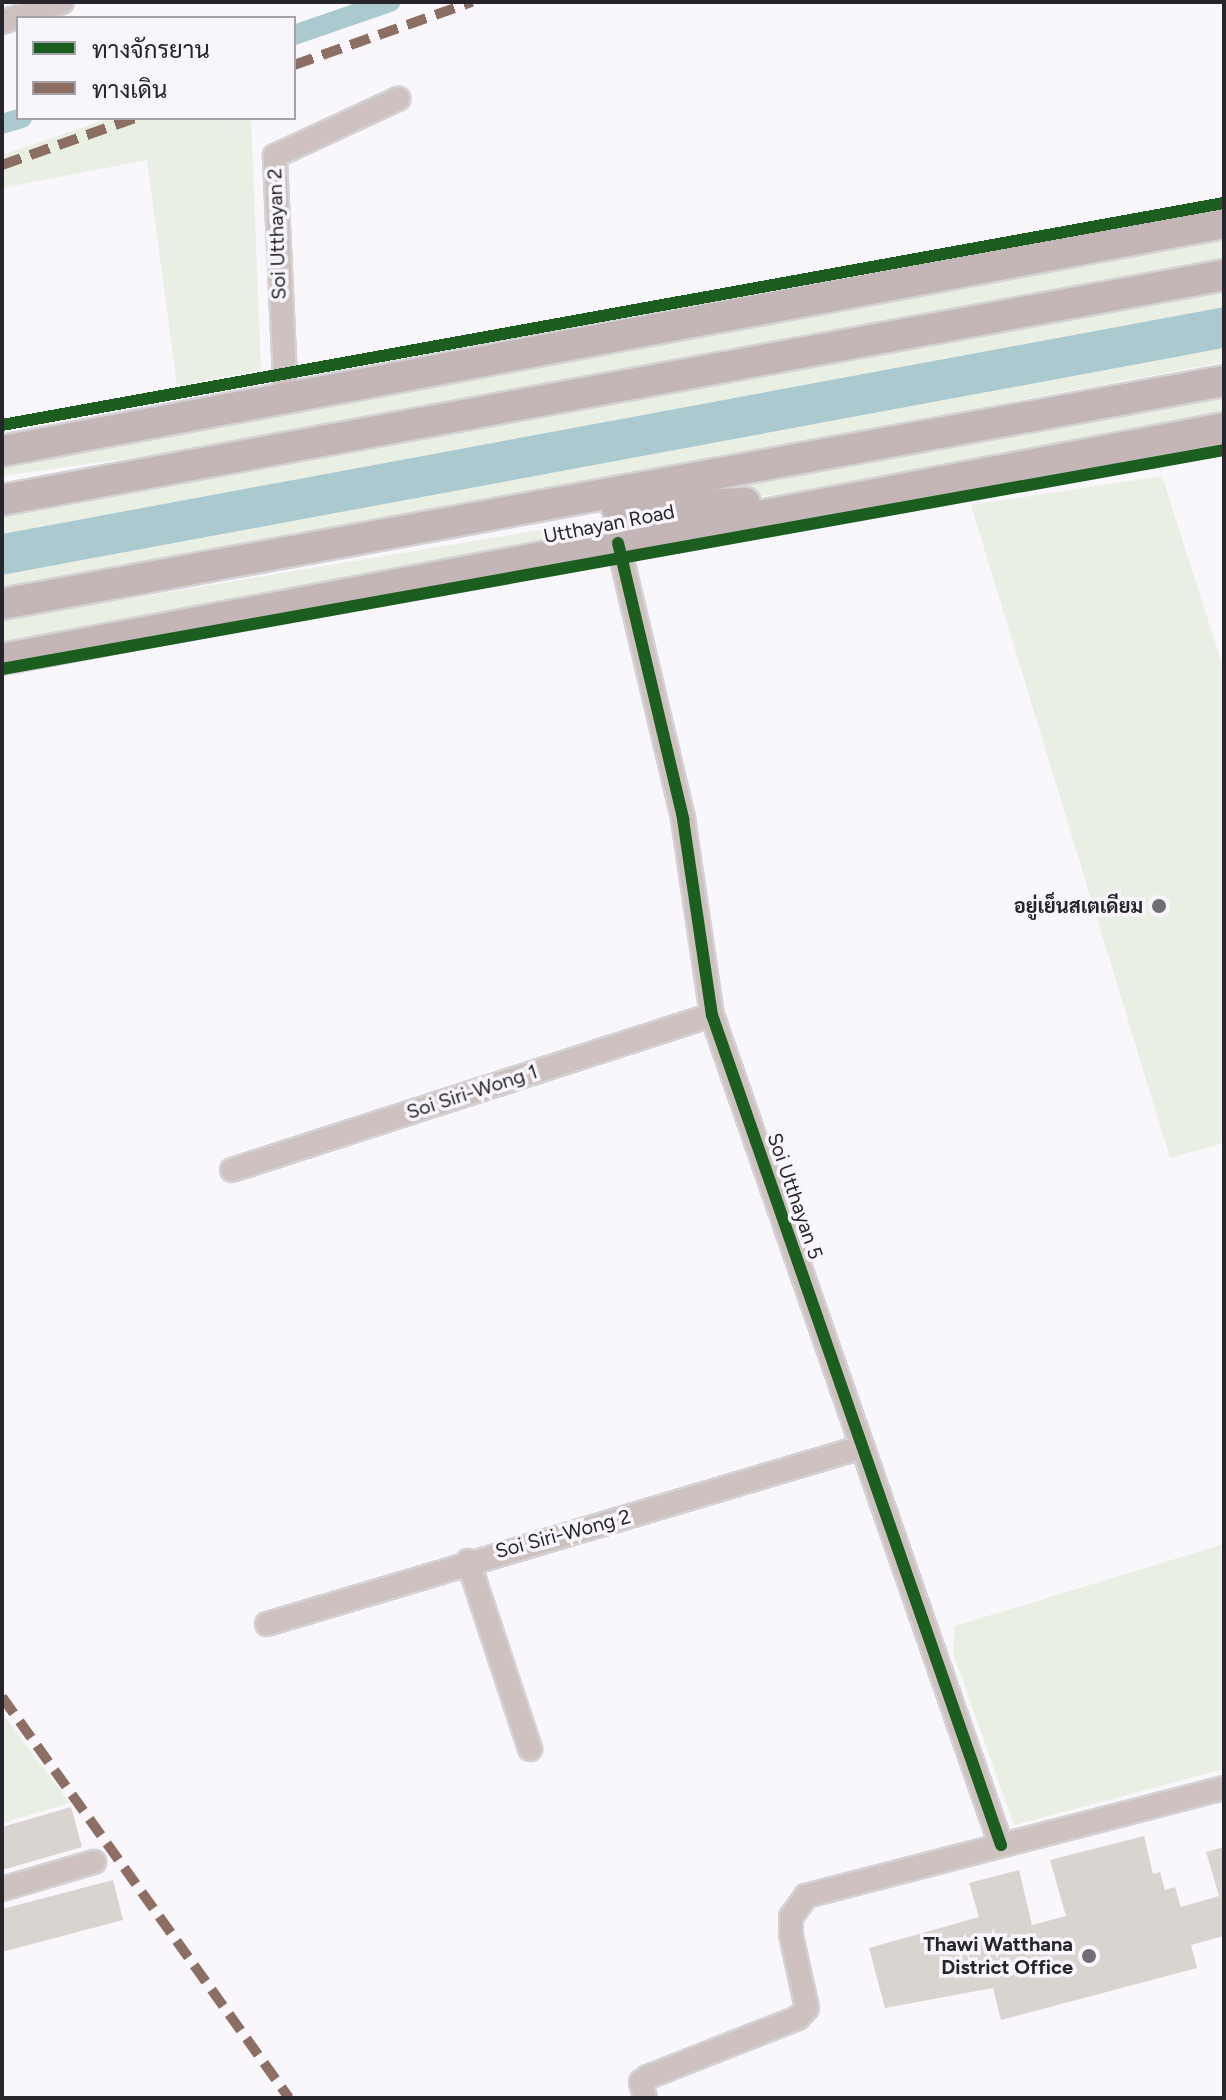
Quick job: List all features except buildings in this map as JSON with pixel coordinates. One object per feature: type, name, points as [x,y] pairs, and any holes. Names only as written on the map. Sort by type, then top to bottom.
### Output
[{"type":"main road","points":[[2,451],[286,401],[1224,223]]},
{"type":"main road","points":[[2,500],[1224,275]]},
{"type":"main road","name":"Utthayan Road","points":[[2,604],[1224,381]]},
{"type":"main road","name":"Utthayan Road","points":[[2,659],[1224,428]]},
{"type":"main road","points":[[562,504],[632,509],[851,499]]},
{"type":"street","points":[[20,16],[62,2]]},
{"type":"street","name":"Soi Utthayan 2","points":[[286,401],[275,156],[398,99]]},
{"type":"street","name":"Soi Utthayan 5","points":[[618,543],[683,819],[712,1015],[859,1448],[1001,1845]]},
{"type":"street","name":"Soi Siri-Wong 1","points":[[232,1170],[712,1015]]},
{"type":"street","name":"Soi Siri-Wong 2","points":[[267,1624],[468,1561],[859,1448]]},
{"type":"street","points":[[468,1561],[530,1749]]},
{"type":"street","points":[[645,2098],[641,2082],[648,2077],[798,2018],[807,2008],[791,1935],[791,1917],[806,1896],[1224,1788]]},
{"type":"street","points":[[2,1889],[94,1862]]},
{"type":"shaded area","points":[[104,120],[251,120],[261,370],[177,386],[147,160],[2,188],[2,155]]},
{"type":"shaded area","points":[[1224,235],[1224,264],[243,442],[2,476],[2,462]]},
{"type":"shaded area","points":[[1224,292],[1224,307],[2,534],[2,518]]},
{"type":"shaded area","points":[[1224,348],[1224,362],[2,590],[2,575]]},
{"type":"shaded area","points":[[1224,394],[1224,420],[841,492],[695,498],[694,492]]},
{"type":"shaded area","name":"อยู่เย็นสเตเดียม","points":[[1162,476],[1224,670],[1224,1143],[1170,1158],[971,505]]},
{"type":"shaded area","points":[[617,517],[692,518],[2,646],[2,620]]},
{"type":"shaded area","points":[[1224,1544],[1224,1769],[1014,1825],[953,1653],[955,1626]]},
{"type":"shaded area","points":[[3,1714],[70,1803],[2,1823]]},
{"type":"water","points":[[1224,307],[1224,348],[2,575],[2,534]]},
{"type":"waterway","points":[[296,34],[390,2]]},
{"type":"waterway","points":[[2,124],[16,120]]},
{"type":"marked path","points":[[296,64],[472,2]]},
{"type":"marked path","points":[[2,165],[129,120]]},
{"type":"marked path","points":[[2,1697],[289,2098]]},
{"type":"cycle path","points":[[2,425],[1224,203]]},
{"type":"cycle path","points":[[2,669],[1224,450]]},
{"type":"cycle path","points":[[618,543],[683,819],[712,1015],[1001,1845]]},
{"type":"place","name":"อยู่เย็นสเตเดียม","points":[[1159,906]]},
{"type":"place","name":"Thawi Watthana District Office","points":[[1089,1956]]}]
